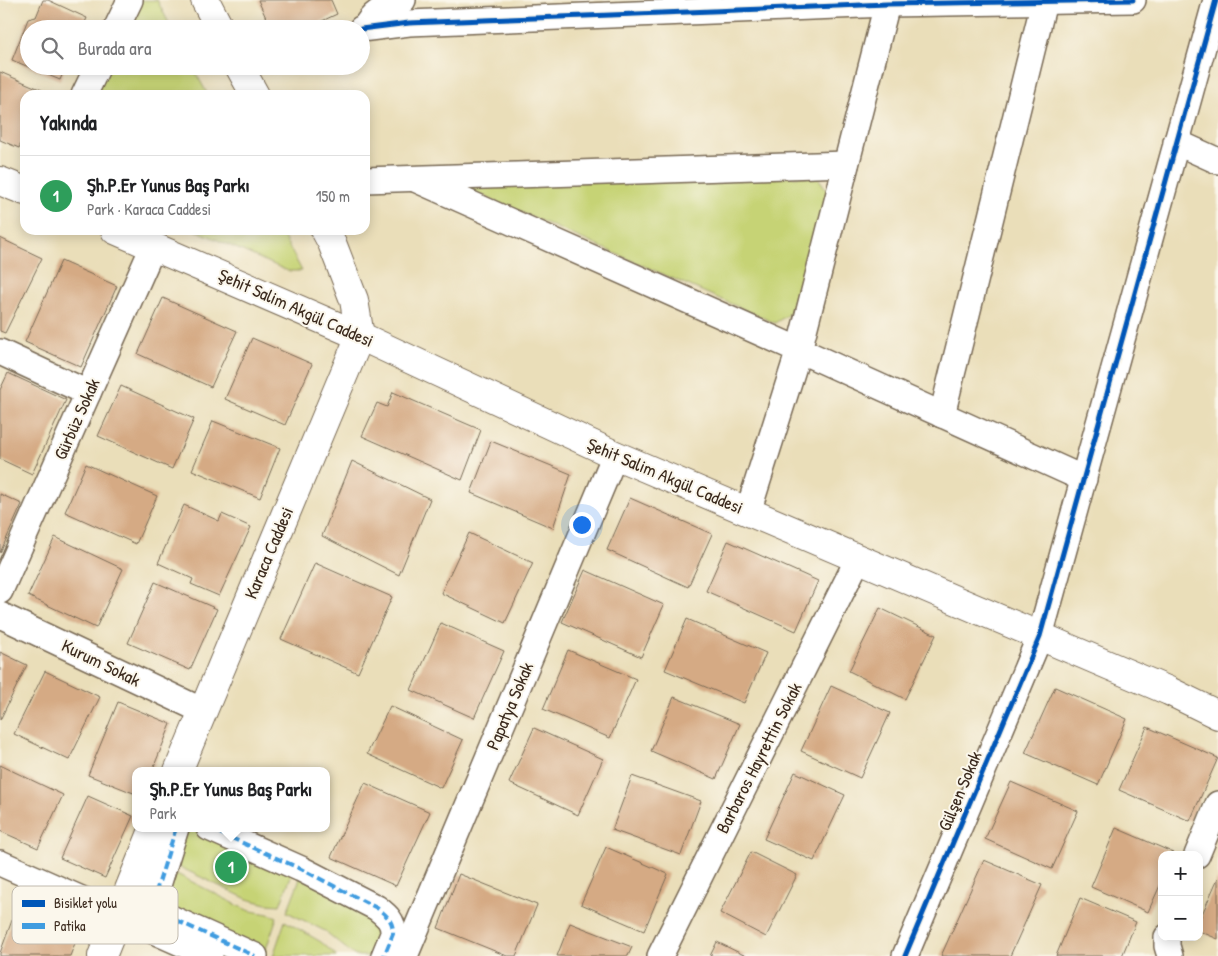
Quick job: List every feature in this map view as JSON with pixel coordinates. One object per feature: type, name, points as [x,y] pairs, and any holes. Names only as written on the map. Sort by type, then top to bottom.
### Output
[{"type":"main road","points":[[205,0],[215,20]]},
{"type":"main road","points":[[0,182],[20,189]]},
{"type":"main road","name":"Şehit Salim Akgül Caddesi","points":[[126,235],[360,336],[614,455],[1168,691],[1218,715]]},
{"type":"main road","points":[[328,235],[354,300],[360,336]]},
{"type":"main road","name":"Karaca Caddesi","points":[[180,767],[360,336]]},
{"type":"main road","points":[[130,886],[152,832]]},
{"type":"main road","points":[[102,956],[107,944]]},
{"type":"street","points":[[120,20],[130,0]]},
{"type":"street","points":[[369,20],[376,14],[403,0]]},
{"type":"street","points":[[370,27],[409,23],[478,10],[1133,0]]},
{"type":"street","name":"Gülşen Sokak","points":[[905,956],[1040,636],[1216,0]]},
{"type":"street","points":[[942,415],[1044,2]]},
{"type":"street","points":[[748,512],[799,350],[887,4]]},
{"type":"street","points":[[86,90],[94,75]]},
{"type":"street","points":[[1176,142],[1218,161]]},
{"type":"street","points":[[370,180],[846,164]]},
{"type":"street","points":[[415,179],[1084,478]]},
{"type":"street","name":"Gürbüz Sokak","points":[[0,591],[153,247]]},
{"type":"street","points":[[0,352],[88,393]]},
{"type":"street","name":"Papatya Sokak","points":[[405,956],[614,455]]},
{"type":"street","name":"Barbaros Hayrettin Sokak","points":[[660,956],[858,559]]},
{"type":"street","name":"Kurum Sokak","points":[[0,615],[203,712]]},
{"type":"street","points":[[1199,851],[1218,804]]},
{"type":"street","points":[[158,886],[175,832]]},
{"type":"street","points":[[218,832],[301,869],[377,908],[387,916],[394,930],[384,956]]},
{"type":"street","points":[[0,863],[51,886]]},
{"type":"street","points":[[178,921],[255,956]]},
{"type":"street","points":[[1167,941],[1170,956]]},
{"type":"street","points":[[178,942],[210,956]]},
{"type":"green space","points":[[138,0],[157,0],[167,20],[129,20]]},
{"type":"green space","points":[[103,75],[197,75],[205,90],[96,90]]},
{"type":"green space","points":[[817,176],[830,195],[800,307],[775,323],[456,184]]},
{"type":"green space","points":[[206,235],[283,235],[302,271],[288,271]]},
{"type":"green space","points":[[178,832],[208,832],[293,871],[280,905],[247,899],[169,862]]},
{"type":"green space","points":[[167,869],[245,909],[277,917],[264,955],[178,917],[178,886],[164,886]]},
{"type":"green space","points":[[302,873],[386,923],[377,956],[355,956],[325,931],[287,912]]},
{"type":"green space","points":[[285,921],[321,942],[337,956],[273,956]]},
{"type":"building","points":[[43,0],[48,0],[87,18],[86,20],[28,20],[36,17]]},
{"type":"building","points":[[258,0],[331,0],[337,14],[324,20],[267,20]]},
{"type":"building","points":[[20,40],[20,63],[12,60]]},
{"type":"building","points":[[0,72],[42,90],[20,90],[19,148],[0,140]]},
{"type":"building","points":[[48,75],[62,75],[60,80]]},
{"type":"building","points":[[0,238],[42,258],[5,333],[0,331]]},
{"type":"building","points":[[61,261],[117,286],[81,367],[25,342]]},
{"type":"building","points":[[163,298],[237,331],[211,387],[138,354]]},
{"type":"building","points":[[252,338],[312,364],[285,425],[225,399]]},
{"type":"building","points":[[8,373],[66,400],[32,474],[0,459],[0,390]]},
{"type":"building","points":[[121,386],[194,419],[172,469],[98,436]]},
{"type":"building","points":[[393,392],[481,430],[462,480],[362,436],[377,403],[387,407]]},
{"type":"building","points":[[213,421],[280,448],[260,498],[192,470]]},
{"type":"building","points":[[491,441],[571,474],[553,528],[471,493]]},
{"type":"building","points":[[352,461],[430,499],[399,575],[322,536]]},
{"type":"building","points":[[86,464],[157,496],[136,544],[65,512]]},
{"type":"building","points":[[0,494],[22,504],[0,553]]},
{"type":"building","points":[[630,498],[712,534],[688,587],[607,550]]},
{"type":"building","points":[[184,505],[219,521],[222,514],[251,527],[219,596],[191,584],[193,579],[158,563]]},
{"type":"building","points":[[469,533],[533,563],[505,623],[441,593]]},
{"type":"building","points":[[55,537],[123,569],[96,628],[28,596]]},
{"type":"building","points":[[728,541],[818,581],[796,631],[706,591]]},
{"type":"building","points":[[315,563],[392,597],[358,673],[281,639]]},
{"type":"building","points":[[585,570],[664,605],[641,657],[562,622]]},
{"type":"building","points":[[155,582],[217,609],[190,670],[128,643]]},
{"type":"building","points":[[880,608],[936,635],[905,699],[849,671]]},
{"type":"building","points":[[687,619],[766,653],[744,703],[665,670]]},
{"type":"building","points":[[441,623],[504,651],[474,718],[411,690]]},
{"type":"building","points":[[568,650],[636,679],[610,738],[543,709]]},
{"type":"building","points":[[0,652],[27,665],[0,720]]},
{"type":"building","points":[[45,671],[100,697],[69,760],[14,734]]},
{"type":"building","points":[[831,686],[890,713],[860,778],[801,751]]},
{"type":"building","points":[[1055,687],[1127,719],[1098,785],[1025,753]]},
{"type":"building","points":[[674,697],[740,724],[716,779],[651,751]]},
{"type":"building","points":[[118,702],[171,724],[154,767],[132,767],[132,792],[88,775]]},
{"type":"building","points":[[390,706],[463,740],[441,788],[367,754]]},
{"type":"building","points":[[1147,727],[1218,758],[1190,821],[1119,790]]},
{"type":"building","points":[[534,728],[603,759],[578,815],[509,783]]},
{"type":"building","points":[[0,765],[63,795],[38,848],[0,831]]},
{"type":"building","points":[[795,772],[845,795],[814,861],[764,839]]},
{"type":"building","points":[[632,776],[701,801],[681,855],[612,830]]},
{"type":"building","points":[[1011,782],[1078,811],[1052,869],[985,839]]},
{"type":"building","points":[[365,783],[430,812],[396,886],[331,857]]},
{"type":"building","points":[[88,796],[132,816],[105,878],[60,858]]},
{"type":"building","points":[[1116,828],[1169,851],[1158,851],[1158,890],[1148,912],[1091,887]]},
{"type":"building","points":[[606,847],[668,874],[644,931],[581,904]]},
{"type":"building","points":[[751,852],[797,875],[766,937],[720,913]]},
{"type":"building","points":[[984,860],[1042,885],[1010,956],[941,956]]},
{"type":"building","points":[[459,874],[537,905],[516,956],[507,956],[438,928]]},
{"type":"building","points":[[1218,878],[1218,939],[1203,933],[1203,912]]},
{"type":"building","points":[[1080,898],[1136,922],[1122,956],[1056,956]]},
{"type":"building","points":[[12,920],[12,944],[75,944],[70,956],[0,956]]},
{"type":"building","points":[[570,923],[632,947],[628,956],[557,956]]},
{"type":"building","points":[[717,942],[746,956],[710,956]]},
{"type":"marked path","points":[[158,886],[175,832]]},
{"type":"marked path","points":[[218,832],[301,869],[377,908],[389,919],[393,929],[393,934],[384,956]]},
{"type":"marked path","points":[[178,921],[255,956]]},
{"type":"cycle path","points":[[370,28],[409,23],[887,4],[1133,0]]},
{"type":"cycle path","points":[[905,956],[1040,636],[1216,0]]},
{"type":"place","name":"Şh.P.Er Yunus Baş Parkı","points":[[231,867]]}]
